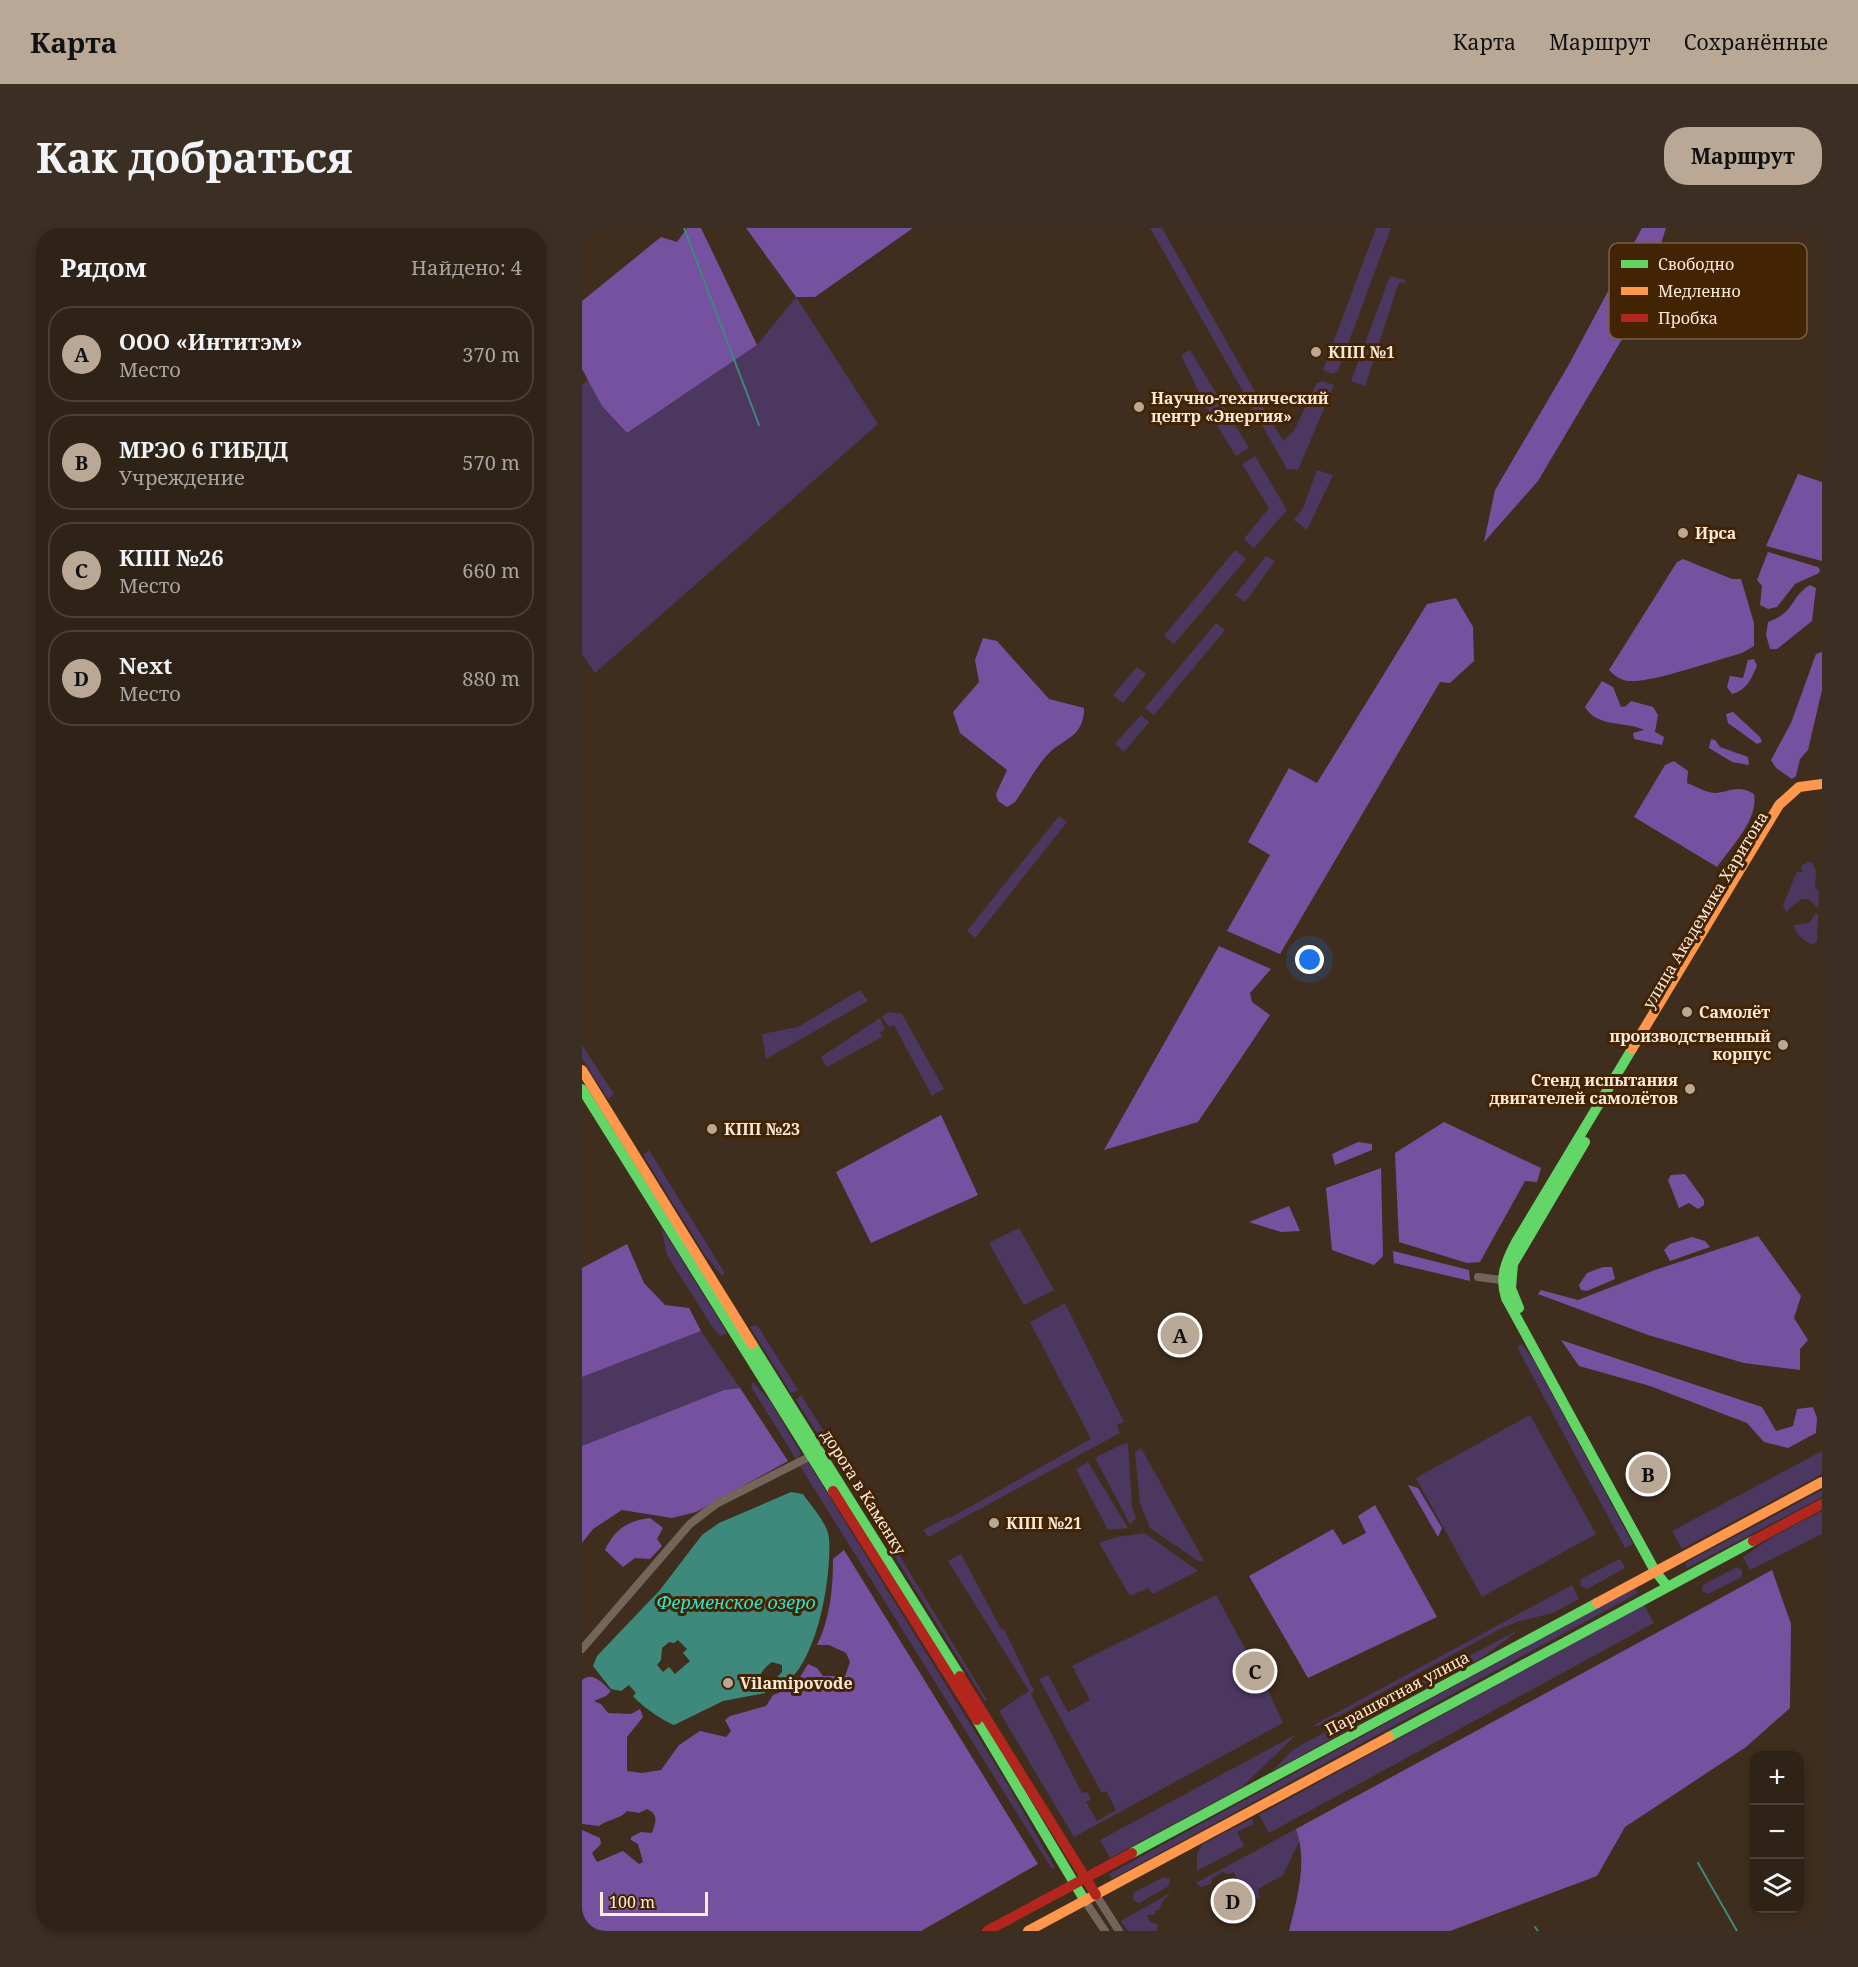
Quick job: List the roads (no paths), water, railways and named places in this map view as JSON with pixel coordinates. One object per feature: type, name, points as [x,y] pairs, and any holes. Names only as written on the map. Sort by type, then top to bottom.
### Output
[{"type":"main road","name":"улица Академика Харитона","points":[[1659,1569],[1511,1288],[1513,1264],[1779,805],[1804,784],[1822,784]]},
{"type":"main road","name":"улица Академика Харитона","points":[[1501,1280],[1506,1260],[1516,1242],[1687,965]]},
{"type":"main road","name":"дорога в Каменку","points":[[582,1070],[1096,1895]]},
{"type":"main road","name":"дорога в Каменку","points":[[582,1089],[976,1719],[1085,1901]]},
{"type":"main road","points":[[1501,1280],[1506,1298],[1667,1586]]},
{"type":"main road","name":"Парашютная улица","points":[[987,1931],[1822,1482]]},
{"type":"main road","name":"Парашютная улица","points":[[1028,1931],[1822,1504]]},
{"type":"street","points":[[1478,1277],[1501,1280]]},
{"type":"street","points":[[582,1649],[690,1524],[716,1504],[811,1456]]},
{"type":"street","name":"дорога в Каменку","points":[[1096,1895],[1119,1931]]},
{"type":"street","name":"дорога в Каменку","points":[[1085,1901],[1105,1931]]},
{"type":"water","name":"Ферменское озеро","points":[[791,1492],[803,1494],[822,1521],[829,1538],[828,1577],[824,1601],[810,1648],[799,1668],[787,1682],[771,1690],[770,1685],[782,1672],[782,1665],[772,1662],[765,1668],[760,1678],[760,1682],[766,1688],[765,1693],[723,1701],[674,1725],[640,1703],[633,1696],[636,1693],[629,1685],[621,1691],[611,1689],[593,1666],[597,1656],[660,1590],[702,1535],[719,1523]],"holes":[[[678,1640],[687,1649],[683,1653],[690,1661],[675,1674],[669,1667],[663,1672],[657,1665],[661,1660],[662,1648],[669,1642],[674,1643]]]},
{"type":"waterway","points":[[684,228],[759,425]]},
{"type":"waterway","points":[[1698,1863],[1737,1931]]},
{"type":"waterway","points":[[1535,1927],[1538,1931]]},
{"type":"place","name":"КПП №1","points":[[1316,352]]},
{"type":"place","name":"Научно-технический центр «Энергия»","points":[[1139,407]]},
{"type":"place","name":"Ирса","points":[[1683,533]]},
{"type":"place","name":"Самолёт","points":[[1687,1012]]},
{"type":"place","name":"производственный корпус","points":[[1783,1045]]},
{"type":"place","name":"Стенд испытания двигателей самолётов","points":[[1690,1089]]},
{"type":"place","name":"КПП №23","points":[[712,1129]]},
{"type":"place","name":"ООО «Интитэм»","points":[[1180,1335]]},
{"type":"place","name":"МРЭО 6 ГИБДД","points":[[1648,1474]]},
{"type":"place","name":"КПП №21","points":[[994,1523]]},
{"type":"place","name":"КПП №26","points":[[1255,1671]]},
{"type":"place","name":"Vilamipovode","points":[[728,1683]]},
{"type":"place","name":"Next","points":[[1233,1901]]}]
